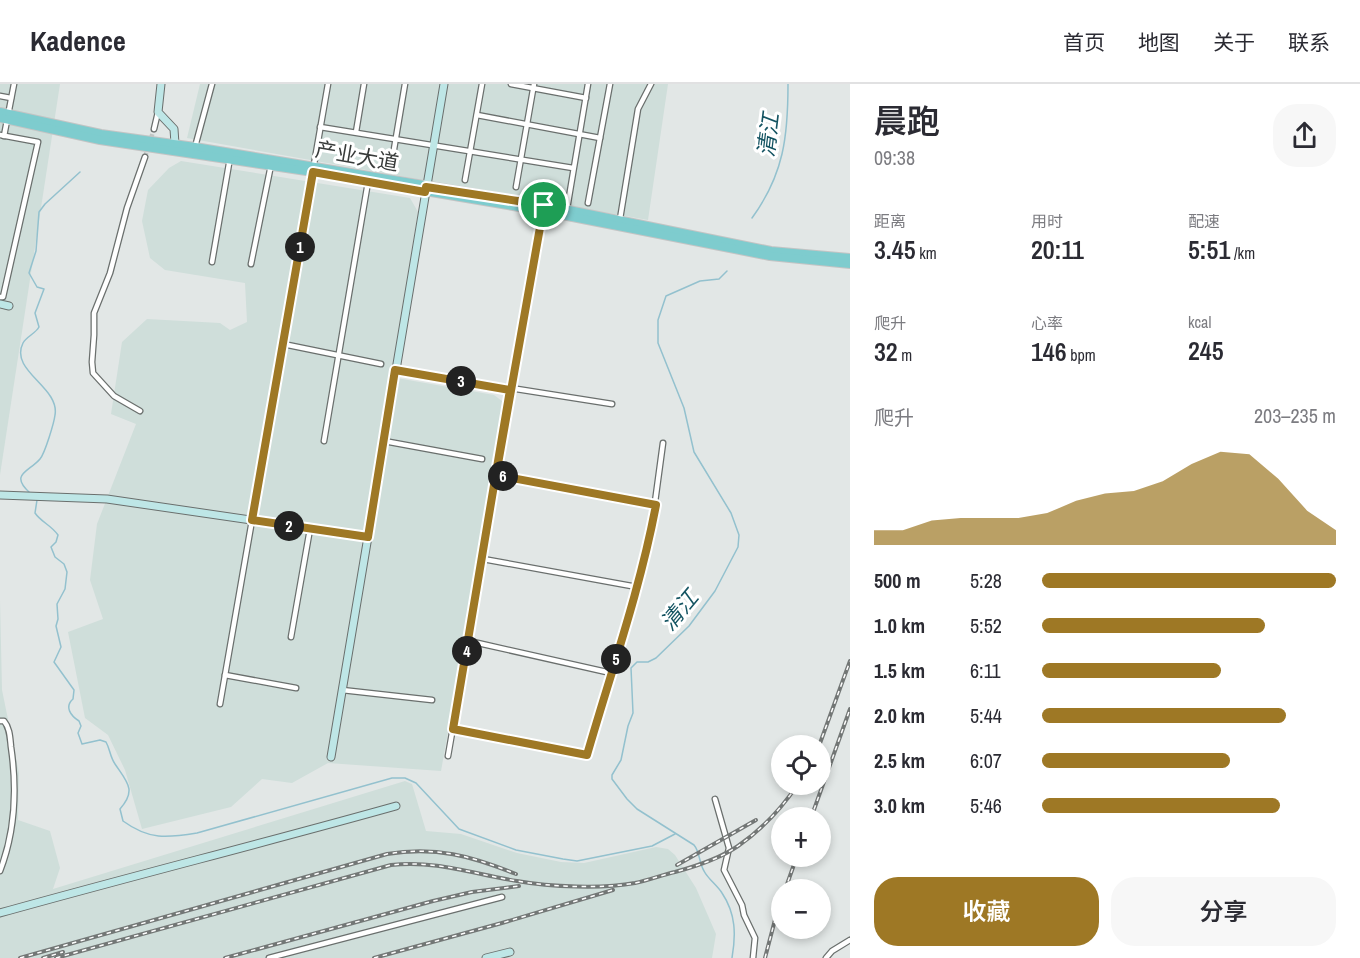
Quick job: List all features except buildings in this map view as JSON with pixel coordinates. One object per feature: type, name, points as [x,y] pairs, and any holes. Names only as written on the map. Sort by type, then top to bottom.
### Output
[{"type":"main road","name":"产业大道","points":[[4,116],[100,140],[195,150],[313,169],[543,208],[771,256],[850,264]]},
{"type":"main road","name":"产业大道","points":[[4,116],[101,134],[175,144],[230,158],[313,169],[368,182],[426,189]]},
{"type":"main road","name":"产业大道","points":[[543,208],[567,209],[771,251],[850,258]]},
{"type":"street","points":[[0,297],[3,297],[38,142],[2,135],[4,116],[14,84]]},
{"type":"street","points":[[153,129],[158,112],[161,84]]},
{"type":"street","points":[[195,150],[212,84]]},
{"type":"street","points":[[220,704],[328,84]]},
{"type":"street","points":[[356,132],[364,84]]},
{"type":"street","points":[[391,167],[405,84]]},
{"type":"street","points":[[331,757],[444,84]]},
{"type":"street","points":[[465,180],[482,84]]},
{"type":"street","points":[[511,84],[534,86],[585,98]]},
{"type":"street","points":[[567,209],[588,84]]},
{"type":"street","points":[[588,203],[609,84]]},
{"type":"street","points":[[620,219],[638,109],[651,84]]},
{"type":"street","points":[[516,187],[534,86]]},
{"type":"street","points":[[0,96],[11,98]]},
{"type":"street","points":[[158,112],[174,129],[175,144]]},
{"type":"street","points":[[477,115],[600,138]]},
{"type":"street","points":[[321,127],[573,168]]},
{"type":"street","points":[[140,411],[114,396],[93,373],[92,354],[94,313],[110,273],[127,208],[145,157]]},
{"type":"street","points":[[212,262],[230,158]]},
{"type":"street","points":[[251,264],[271,165]]},
{"type":"street","points":[[324,441],[368,182]]},
{"type":"street","points":[[448,756],[543,208]]},
{"type":"street","points":[[0,304],[9,306]]},
{"type":"street","points":[[283,344],[381,364]]},
{"type":"street","points":[[395,370],[510,390],[612,404]]},
{"type":"street","points":[[384,441],[482,459]]},
{"type":"street","points":[[453,729],[587,755],[650,538],[663,443]]},
{"type":"street","points":[[496,475],[656,505]]},
{"type":"street","points":[[0,495],[107,499],[368,537]]},
{"type":"street","points":[[291,638],[310,529]]},
{"type":"street","points":[[483,559],[637,587]]},
{"type":"street","points":[[468,641],[611,673]]},
{"type":"street","points":[[225,675],[296,688]]},
{"type":"street","points":[[342,690],[432,700]]},
{"type":"street","points":[[0,721],[3,721],[8,728],[15,790],[9,837],[0,871]]},
{"type":"street","points":[[715,799],[729,848],[724,870],[742,905],[744,915],[755,938],[753,958]]},
{"type":"street","points":[[0,913],[396,806]]},
{"type":"street","points":[[269,958],[502,897]]},
{"type":"street","points":[[826,958],[832,951],[850,940]]},
{"type":"street","points":[[486,958],[510,952]]},
{"type":"shaded area","points":[[0,84],[60,84],[0,475]]},
{"type":"shaded area","points":[[200,84],[668,84],[648,220],[187,138]]},
{"type":"shaded area","points":[[181,161],[410,198],[418,212],[391,377],[494,395],[502,401],[505,410],[441,771],[328,763],[292,783],[262,779],[231,807],[142,829],[125,770],[108,735],[85,718],[68,632],[103,619],[90,580],[97,524],[136,424],[111,414],[122,342],[147,319],[220,323],[230,330],[247,322],[245,283],[165,270],[150,258],[142,221],[148,190],[169,168]]},
{"type":"shaded area","points":[[0,600],[2,690],[19,773],[18,820],[50,831],[60,868],[53,889],[405,781],[412,784],[426,831],[461,834],[517,853],[561,862],[584,863],[656,847],[668,849],[675,855],[696,888],[716,934],[712,958],[0,958]]},
{"type":"waterway","name":"清江","points":[[752,218],[771,186],[782,154],[787,121],[788,84]]},
{"type":"waterway","points":[[30,493],[21,482],[21,477],[42,456],[55,415],[50,396],[28,371],[21,353],[23,343],[39,327],[35,313],[44,289],[37,287],[29,273],[36,251],[39,212],[80,172]]},
{"type":"waterway","name":"清江","points":[[727,271],[719,279],[700,281],[666,296],[658,320],[658,343],[684,408],[694,452],[731,513],[739,535],[738,547],[715,591],[689,626],[656,658],[648,662],[637,662],[631,668],[633,713],[621,760],[612,779],[637,809],[694,845],[704,871],[722,893],[730,909],[734,933],[732,958]]},
{"type":"waterway","points":[[37,500],[35,513],[58,535],[51,547],[55,557],[64,564],[67,572],[65,589],[57,604],[56,626],[61,647],[54,662],[74,690],[69,708],[81,726],[78,733],[82,744],[100,740],[106,742],[113,761],[128,786],[128,796],[120,809],[123,821],[141,832],[158,836],[197,833],[392,778],[405,778],[416,783],[459,829],[516,850],[577,861],[652,846],[675,834]]},
{"type":"tunnel","points":[[145,157],[154,129]]},
{"type":"railway","points":[[823,735],[850,661]]},
{"type":"railway","points":[[815,807],[850,709]]},
{"type":"railway","points":[[56,958],[391,865],[424,864],[517,881],[560,886],[592,887],[640,882],[700,865],[731,851],[763,826],[790,795]]},
{"type":"railway","points":[[677,865],[756,820]]},
{"type":"railway","points":[[20,958],[387,854],[422,851],[453,854],[516,874]]},
{"type":"railway","points":[[789,879],[793,867]]},
{"type":"railway","points":[[225,958],[433,901],[472,892],[519,886]]},
{"type":"railway","points":[[374,958],[613,890]]},
{"type":"railway","points":[[765,958],[771,935]]},
{"type":"railway","points":[[43,958],[63,952]]},
{"type":"route","points":[[313,172],[425,192],[426,187],[544,205],[496,475],[656,505],[637,587],[587,755],[453,729],[510,390],[395,370],[368,537],[252,520],[313,172]]}]
